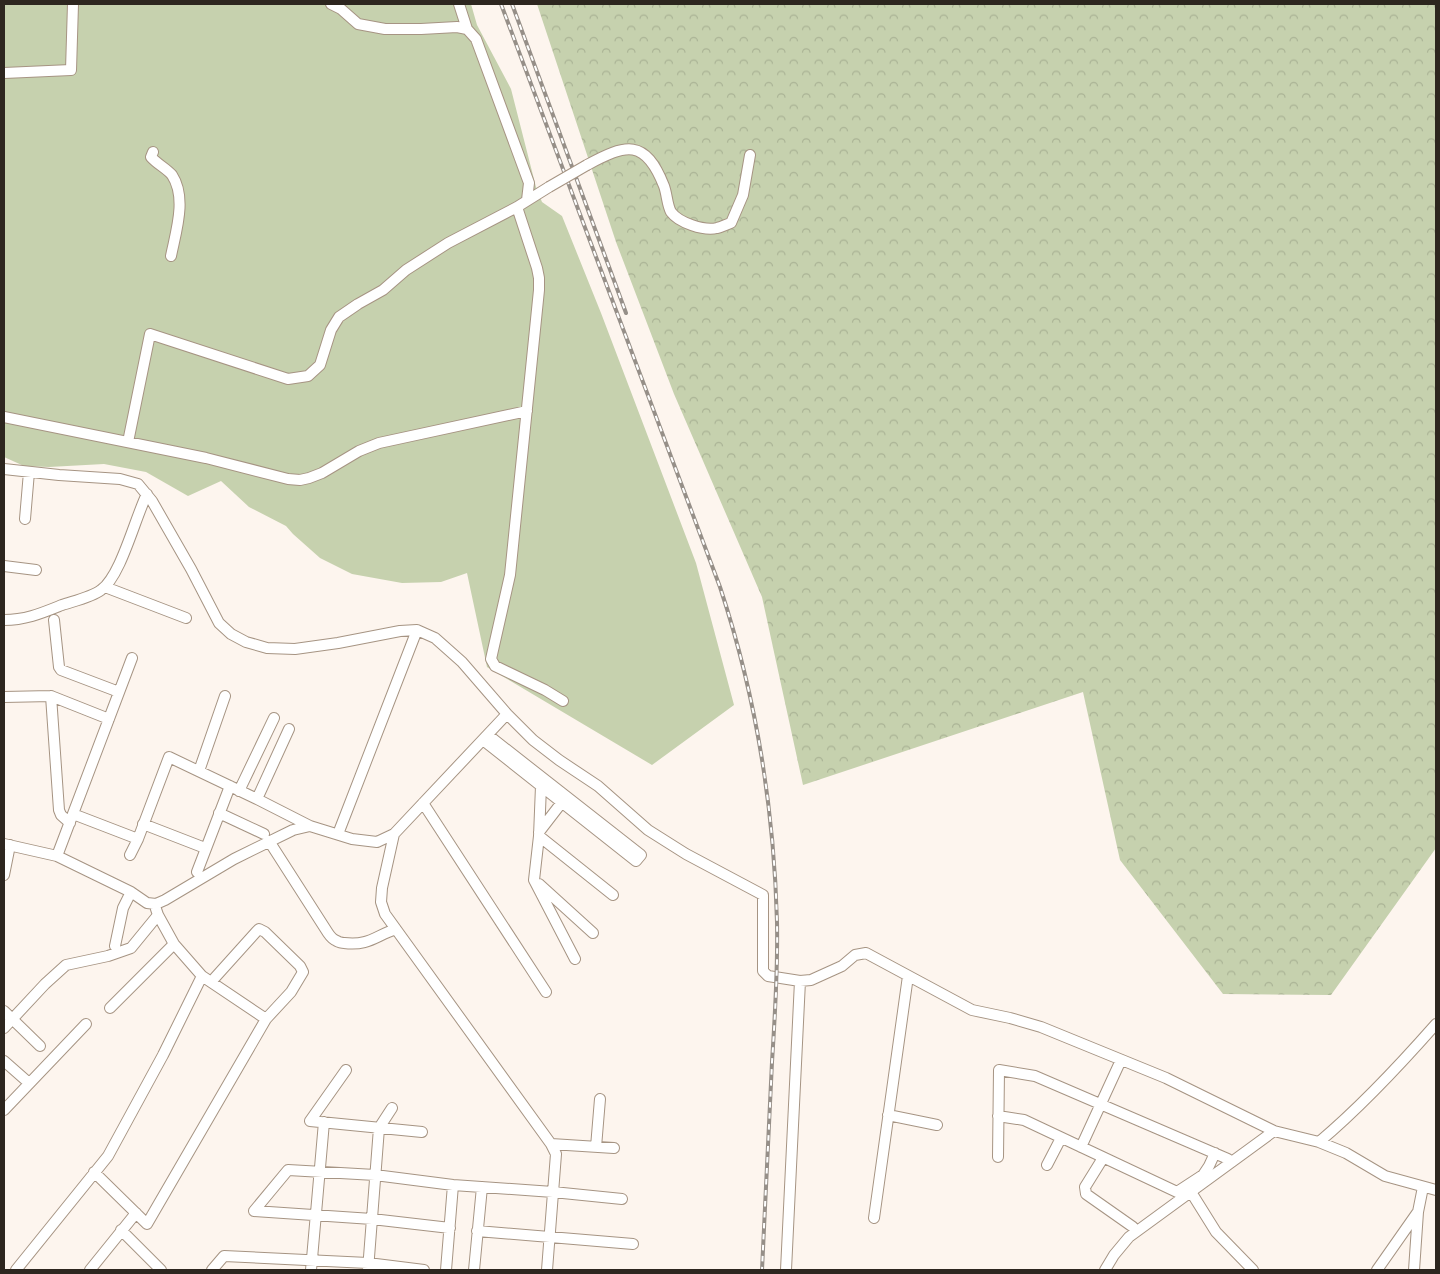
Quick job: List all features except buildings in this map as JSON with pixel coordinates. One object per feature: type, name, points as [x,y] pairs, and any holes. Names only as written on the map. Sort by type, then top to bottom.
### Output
[{"type":"street","points":[[4,73],[71,70],[73,4]]},
{"type":"street","points":[[330,4],[341,10],[358,24],[385,30],[421,30],[456,27],[467,30]]},
{"type":"street","points":[[459,4],[467,30],[476,39],[529,183],[527,200]]},
{"type":"street","points":[[128,442],[150,334],[288,379],[308,376],[320,364],[331,330],[339,317],[383,290],[406,270],[448,243],[516,207],[612,152],[629,148],[643,152],[652,163],[664,186],[671,212],[682,222],[697,227],[716,228],[731,223],[743,195],[750,156]]},
{"type":"street","points":[[153,152],[151,158],[172,175],[179,191],[178,221],[171,256]]},
{"type":"street","points":[[516,207],[539,278],[510,575],[492,659],[495,666],[563,701]]},
{"type":"street","points":[[4,417],[206,458],[279,477],[300,480],[322,473],[359,451],[379,443],[527,411]]},
{"type":"street","points":[[4,469],[120,479],[138,484],[152,501],[219,623],[231,634],[246,642],[267,648],[295,649],[338,644],[400,631],[417,630],[435,638],[462,662],[507,714],[533,740],[598,786],[648,830],[686,854],[763,895],[763,970],[768,976],[800,981],[811,980],[842,966],[855,955],[866,953],[972,1010],[1041,1027],[1166,1078],[1274,1131],[1319,1142],[1346,1153],[1385,1176],[1436,1190]]},
{"type":"street","points":[[25,519],[29,472]]},
{"type":"street","points":[[4,620],[16,620],[35,616],[100,591],[105,587],[110,582],[120,562],[147,494]]},
{"type":"street","points":[[4,566],[36,570]]},
{"type":"street","points":[[105,587],[186,618]]},
{"type":"street","points":[[54,620],[59,667],[61,670],[119,692]]},
{"type":"street","points":[[338,834],[417,630]]},
{"type":"street","points":[[57,856],[132,658]]},
{"type":"street","points":[[4,697],[51,696],[109,719]]},
{"type":"street","points":[[51,696],[59,810],[61,815],[138,839]]},
{"type":"street","points":[[199,771],[225,696]]},
{"type":"street","points":[[130,855],[138,839],[142,824],[169,757],[310,826],[352,839],[377,842],[394,834],[507,714]]},
{"type":"street","points":[[197,872],[219,814],[274,718]]},
{"type":"street","points":[[257,799],[289,729]]},
{"type":"street","points":[[486,737],[605,832]]},
{"type":"street","points":[[544,783],[534,880],[575,959]]},
{"type":"street","points":[[539,834],[564,799]]},
{"type":"street","points":[[423,803],[546,992]]},
{"type":"street","points":[[219,814],[266,838],[328,933],[337,942],[350,944],[366,943],[396,929]]},
{"type":"street","points":[[142,824],[206,848]]},
{"type":"street","points":[[4,875],[7,844],[57,856],[131,892],[147,903],[156,904],[266,838],[310,826]]},
{"type":"street","points":[[394,834],[382,888],[381,902],[385,914],[551,1144],[556,1154],[546,1270]]},
{"type":"street","points":[[539,834],[613,895]]},
{"type":"street","points":[[534,880],[594,933]]},
{"type":"street","points":[[115,946],[122,908],[131,892]]},
{"type":"street","points":[[156,904],[158,915],[174,944],[207,979],[266,1019]]},
{"type":"street","points":[[4,1028],[45,984],[66,965],[108,956],[130,948],[158,915]]},
{"type":"street","points":[[16,1270],[94,1172],[108,1156],[207,979],[259,929],[263,930],[300,966],[303,972],[290,992],[266,1019],[147,1224],[94,1172]]},
{"type":"street","points":[[110,1008],[174,944]]},
{"type":"street","points":[[874,1218],[908,976]]},
{"type":"street","points":[[786,1270],[800,981]]},
{"type":"street","points":[[4,1011],[40,1046]]},
{"type":"street","points":[[4,1109],[86,1024]]},
{"type":"street","points":[[1319,1142],[1347,1119],[1392,1074],[1436,1024]]},
{"type":"street","points":[[1081,1148],[1121,1060]]},
{"type":"street","points":[[4,1061],[29,1083]]},
{"type":"street","points":[[346,1070],[310,1121],[422,1132]]},
{"type":"street","points":[[998,1157],[999,1070],[1035,1076],[1228,1158]]},
{"type":"street","points":[[596,1147],[600,1100]]},
{"type":"street","points":[[368,1267],[379,1128],[392,1108]]},
{"type":"street","points":[[888,1115],[937,1125]]},
{"type":"street","points":[[998,1116],[1024,1120],[1177,1192],[1206,1171],[1215,1153]]},
{"type":"street","points":[[312,1265],[324,1122]]},
{"type":"street","points":[[1105,1270],[1114,1255],[1129,1237],[1274,1131]]},
{"type":"street","points":[[1047,1165],[1061,1138]]},
{"type":"street","points":[[551,1144],[614,1148]]},
{"type":"street","points":[[1103,1158],[1085,1187],[1086,1194],[1133,1227]]},
{"type":"street","points":[[450,1228],[372,1219],[254,1211],[288,1170],[375,1175],[453,1185],[622,1199]]},
{"type":"street","points":[[446,1270],[453,1185]]},
{"type":"street","points":[[474,1270],[482,1187]]},
{"type":"street","points":[[1414,1270],[1418,1212],[1423,1187]]},
{"type":"street","points":[[1191,1192],[1216,1232],[1253,1270]]},
{"type":"street","points":[[1380,1268],[1418,1212]]},
{"type":"street","points":[[90,1270],[136,1213]]},
{"type":"street","points":[[121,1230],[161,1270]]},
{"type":"street","points":[[477,1231],[633,1244]]},
{"type":"street","points":[[212,1270],[224,1256],[312,1265],[424,1270]]},
{"type":"green space","points":[[4,4],[471,4],[477,25],[511,89],[536,187],[542,202],[562,216],[696,563],[734,705],[652,765],[487,667],[467,573],[441,582],[402,583],[352,574],[320,558],[286,526],[249,507],[221,481],[188,496],[146,472],[104,464],[49,467],[24,466],[4,457]]},
{"type":"green space","points":[[537,4],[1436,4],[1436,848],[1331,995],[1223,994],[1120,860],[1083,692],[803,785],[762,597],[674,394],[616,242]]},
{"type":"railway","points":[[501,4],[720,587],[744,669],[753,711],[761,753],[772,837],[777,922],[776,992],[762,1270]]},
{"type":"railway","points":[[512,4],[626,313]]}]
